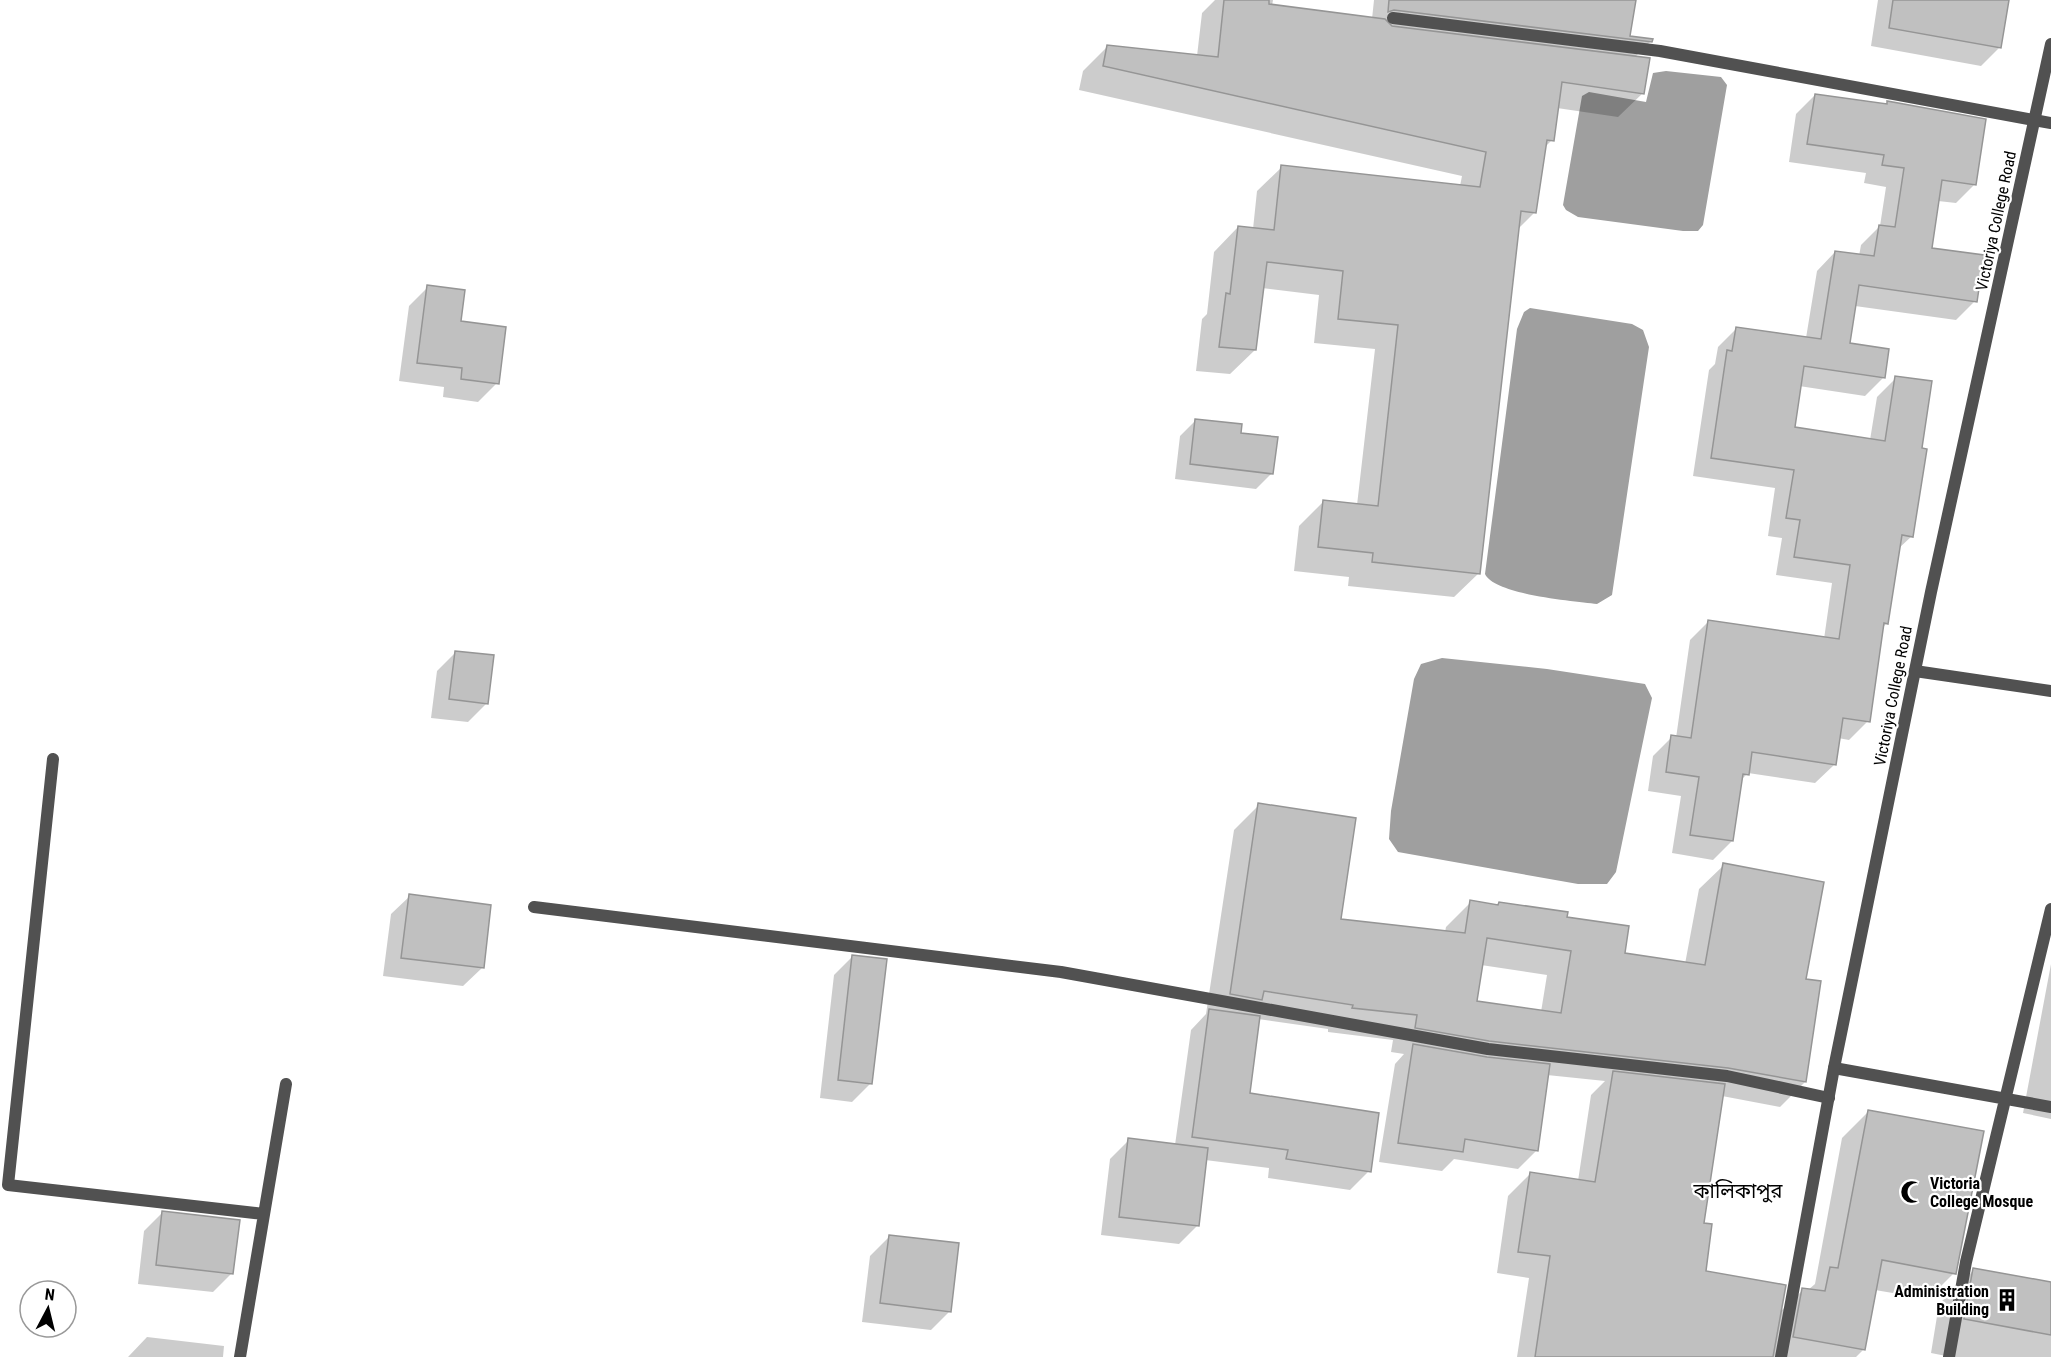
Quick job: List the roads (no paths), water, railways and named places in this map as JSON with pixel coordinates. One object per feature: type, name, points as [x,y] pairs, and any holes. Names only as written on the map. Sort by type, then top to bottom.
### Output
[{"type":"street","points":[[1393,18],[1660,51],[2051,123]]},
{"type":"street","name":"Victoriya College Road","points":[[1781,1357],[1834,1068],[1915,671],[2051,44]]},
{"type":"street","points":[[1915,671],[2051,691]]},
{"type":"street","points":[[53,759],[8,1185],[264,1214]]},
{"type":"street","points":[[534,907],[1061,972],[1488,1049],[1727,1076],[1829,1098]]},
{"type":"street","points":[[1949,1357],[1966,1262],[2051,909]]},
{"type":"street","points":[[1834,1068],[2051,1107]]},
{"type":"street","points":[[240,1357],[286,1084]]},
{"type":"place","name":"Victoria College Mosque","points":[[1912,1192]]},
{"type":"place","name":"Administration Building","points":[[2007,1300]]},
{"type":"district","name":"কালিকাপুর","points":[[1738,1191]]}]
